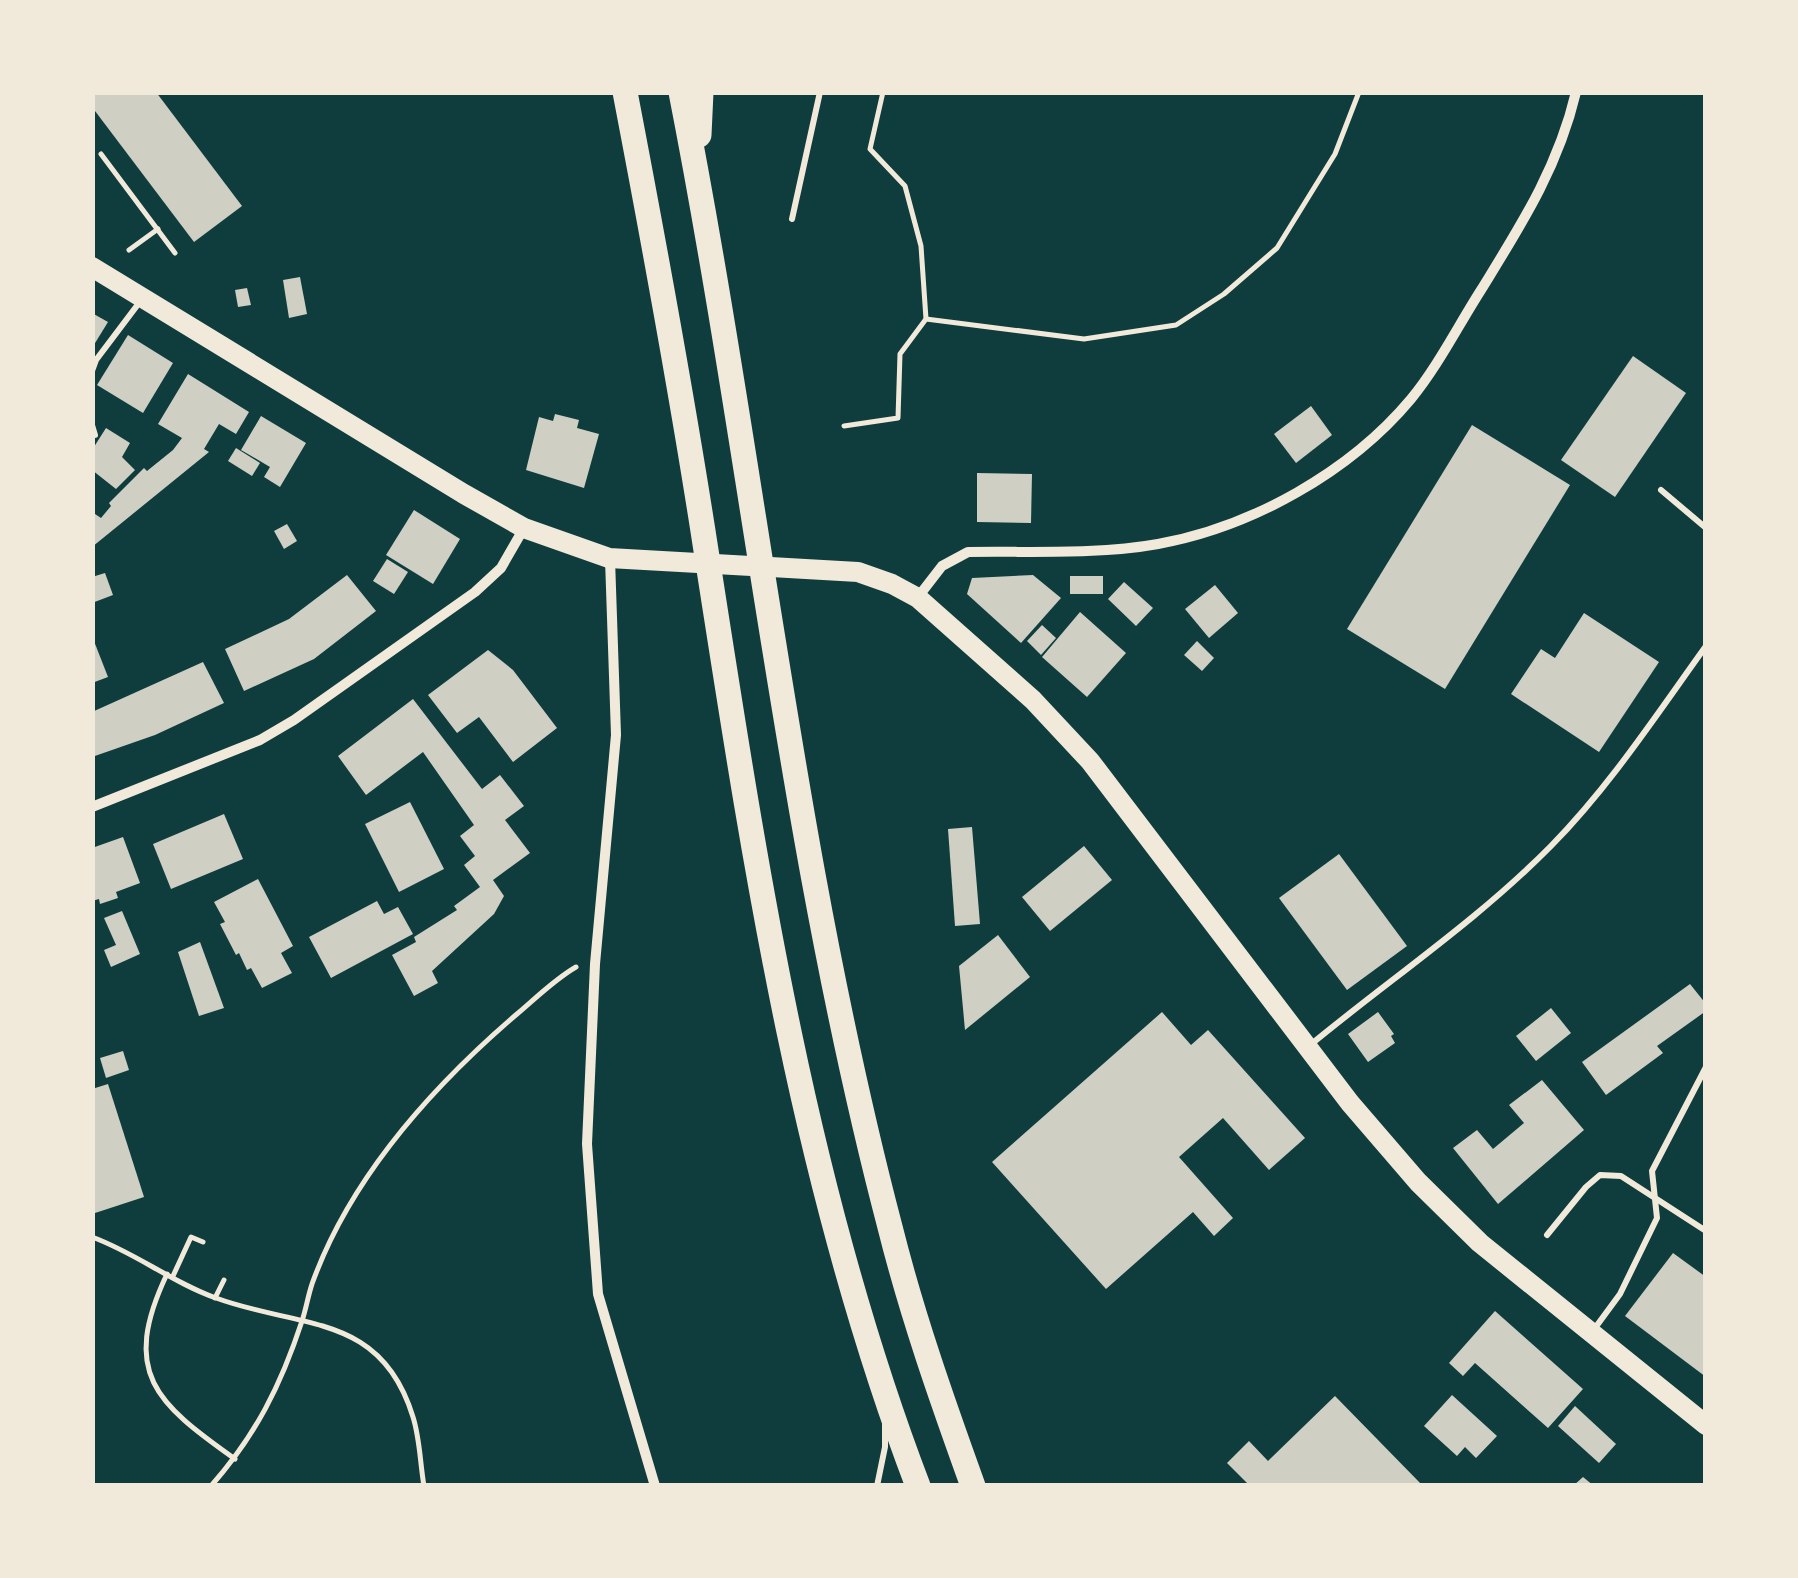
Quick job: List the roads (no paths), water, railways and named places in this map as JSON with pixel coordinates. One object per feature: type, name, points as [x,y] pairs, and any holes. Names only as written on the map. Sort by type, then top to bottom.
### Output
[{"type":"highway","points":[[625,92],[689,446],[748,816],[788,1025],[824,1180],[873,1354],[918,1486]]},
{"type":"highway","points":[[681,92],[821,926],[872,1158],[929,1363],[973,1486]]},
{"type":"highway","points":[[701,92],[699,139],[707,230]]},
{"type":"main road","points":[[92,267],[524,528],[610,558],[858,572],[918,598],[1033,700],[1090,760],[1350,1104],[1440,1205],[1480,1243],[1706,1424]]},
{"type":"street","points":[[918,598],[942,566],[968,552],[1156,545],[1267,510],[1374,440],[1415,394],[1530,214],[1568,124],[1576,92]]},
{"type":"street","points":[[92,807],[247,746],[294,720],[475,592],[501,568],[524,528]]},
{"type":"street","points":[[610,558],[616,736],[595,964],[588,1144],[598,1294],[656,1486]]},
{"type":"lane","points":[[792,219],[820,92]]},
{"type":"lane","points":[[92,371],[96,360],[143,298]]},
{"type":"lane","points":[[92,425],[94,435]]},
{"type":"lane","points":[[1661,490],[1706,528]]},
{"type":"lane","points":[[1308,1047],[1466,925],[1553,844],[1612,776],[1706,646]]},
{"type":"lane","points":[[1591,1333],[1620,1294],[1657,1218],[1652,1171],[1706,1067]]},
{"type":"lane","points":[[1547,1234],[1600,1175],[1621,1176],[1706,1231]]},
{"type":"lane","points":[[873,1354],[885,1417],[885,1446],[877,1486]]}]
